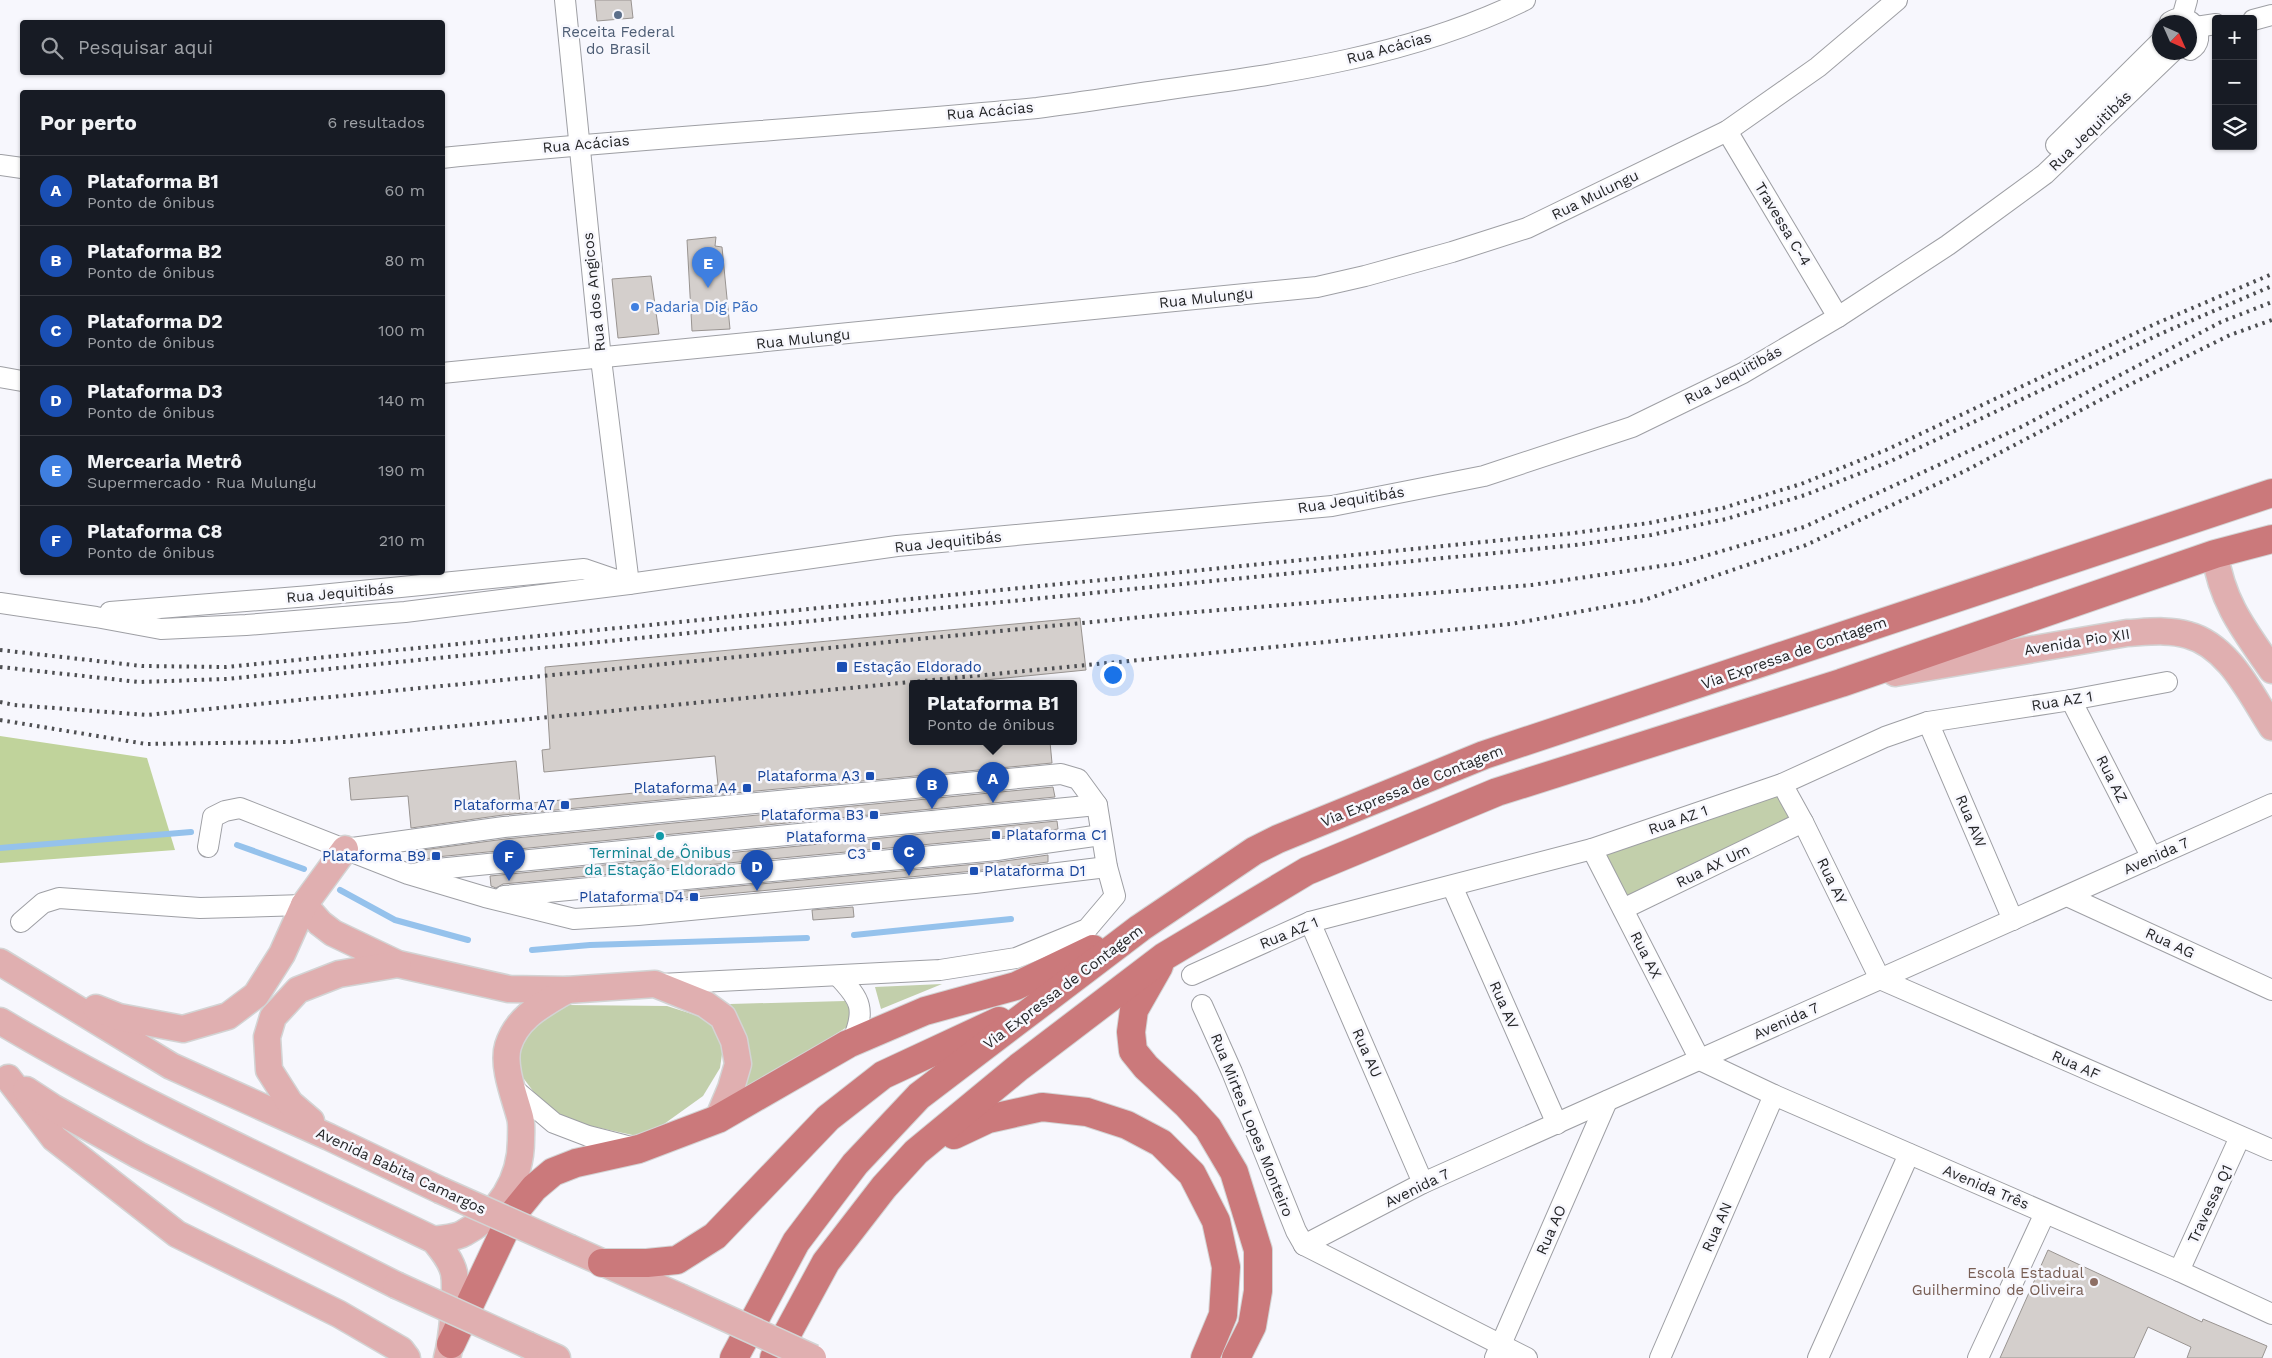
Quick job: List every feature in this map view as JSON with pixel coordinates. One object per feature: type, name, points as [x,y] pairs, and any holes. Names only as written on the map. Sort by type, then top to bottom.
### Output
[{"type":"highway","name":"Via Expressa de Contagem","points":[[734,1358],[796,1242],[855,1164],[918,1096],[1140,928],[1254,851],[1278,839],[1484,755],[2272,493]]},
{"type":"highway","points":[[774,1358],[826,1262],[884,1186],[916,1152],[1019,1067],[1165,956],[1307,871],[1498,792],[1841,683],[2215,554],[2268,545]]},
{"type":"highway","points":[[449,1351],[512,1215],[534,1188],[553,1172],[576,1162],[639,1149],[718,1119],[852,1042],[925,1011],[1016,986],[1140,928]]},
{"type":"highway","points":[[1165,956],[1134,1010],[1131,1032],[1133,1051],[1146,1067],[1187,1105],[1208,1128],[1234,1172],[1258,1250],[1258,1291],[1252,1326],[1236,1358]]},
{"type":"highway","points":[[602,1263],[647,1263],[677,1260],[715,1236],[828,1118],[883,1075],[1047,999]]},
{"type":"highway","points":[[916,1152],[988,1118],[1042,1107],[1087,1112],[1127,1125],[1161,1143],[1192,1174],[1216,1221],[1226,1267],[1223,1315],[1206,1358]]},
{"type":"main road","points":[[2215,554],[2218,576],[2226,600],[2272,670]]},
{"type":"main road","name":"Avenida Pio XII","points":[[1841,683],[2127,633],[2166,632],[2189,635],[2209,645],[2225,658],[2272,727]]},
{"type":"main road","points":[[22,976],[119,1018],[183,1029],[228,1016],[256,995],[282,954],[304,905],[345,849]]},
{"type":"main road","points":[[304,905],[320,923],[333,933],[398,964],[509,989],[567,990],[655,984],[705,1004],[723,1017],[734,1041],[738,1064],[731,1088],[718,1119]]},
{"type":"main road","name":"Avenida Babita Camargos","points":[[0,962],[171,1066],[812,1358]]},
{"type":"main road","points":[[329,1137],[290,1103],[269,1070],[267,1037],[273,1018],[298,990],[339,974],[398,964]]},
{"type":"main road","points":[[434,1240],[462,1234],[485,1219],[506,1196],[518,1170],[521,1146],[521,1119],[509,1085],[507,1048],[519,1022],[546,1002],[567,990]]},
{"type":"main road","points":[[0,1021],[42,1046],[158,1107],[434,1240],[447,1256],[454,1273],[449,1351]]},
{"type":"main road","points":[[4,1074],[52,1107],[138,1155],[396,1284],[557,1358]]},
{"type":"main road","points":[[4,1074],[54,1138],[177,1234],[339,1314],[401,1350],[407,1358]]},
{"type":"street","name":"Rua dos Angicos","points":[[564,0],[601,359],[629,584]]},
{"type":"street","name":"Rua Acácias","points":[[445,158],[579,144],[1040,107],[1270,75],[1381,53],[1484,20],[1525,0]]},
{"type":"street","name":"Rua Mulungu","points":[[445,373],[601,359],[1317,287],[1365,276],[1426,260],[1526,228],[1727,131],[1818,67],[1897,0]]},
{"type":"street","name":"Rua Jequitibás","points":[[2004,203],[2036,164],[2152,50]]},
{"type":"street","name":"Rua Jequitibás","points":[[0,603],[78,614],[161,629],[246,625],[405,612],[629,584],[897,546],[1332,506],[1484,476],[1632,427],[1742,373],[1838,317],[1948,245],[2045,174],[2164,60]]},
{"type":"street","name":"Travessa C-4","points":[[1727,131],[1838,317]]},
{"type":"street","points":[[0,165],[20,168]]},
{"type":"street","points":[[0,377],[20,381]]},
{"type":"street","name":"Rua AZ 1","points":[[1192,974],[1310,922],[1592,849],[1782,784],[1886,737],[1928,722],[2071,700],[2167,682]]},
{"type":"street","name":"Rua AZ","points":[[2071,700],[2152,858]]},
{"type":"street","name":"Rua AW","points":[[1928,722],[2013,920]]},
{"type":"street","points":[[345,849],[504,827],[1061,774],[1078,779],[1097,806],[1107,867],[1115,896],[1087,929],[1016,958],[940,970],[655,984]]},
{"type":"street","name":"Rua AY","points":[[1782,784],[1803,822],[1880,979]]},
{"type":"street","name":"Avenida 7","points":[[1304,1245],[1424,1183],[2272,804]]},
{"type":"street","points":[[408,874],[446,868],[1097,806]]},
{"type":"street","points":[[208,847],[214,817],[225,810],[240,808],[408,874],[485,897],[574,919],[638,915],[975,883],[1107,867]]},
{"type":"street","name":"Rua AX Um","points":[[1623,909],[1803,822]]},
{"type":"street","points":[[485,897],[988,850],[1101,836]]},
{"type":"street","name":"Rua AX","points":[[1592,849],[1700,1060]]},
{"type":"street","name":"Rua AV","points":[[1452,886],[1557,1124]]},
{"type":"street","name":"Rua AG","points":[[2067,896],[2272,990]]},
{"type":"street","points":[[21,922],[43,903],[59,898],[200,908],[304,905]]},
{"type":"street","name":"Rua AU","points":[[1310,922],[1424,1183]]},
{"type":"street","points":[[838,976],[852,991],[860,1006],[859,1026],[852,1042]]},
{"type":"street","name":"Rua AF","points":[[1880,979],[2272,1150]]},
{"type":"street","name":"Rua Mirtes Lopes Monteiro","points":[[1202,1005],[1232,1072],[1296,1231],[1304,1245]]},
{"type":"street","name":"Avenida Três","points":[[1700,1060],[1774,1095],[2179,1271],[2272,1314]]},
{"type":"street","points":[[509,1085],[554,1123],[588,1136],[639,1149]]},
{"type":"street","name":"Rua AN","points":[[1660,1358],[1774,1095]]},
{"type":"street","name":"Rua AO","points":[[1498,1352],[1607,1101]]},
{"type":"street","name":"Travessa Q1","points":[[2179,1271],[2240,1137]]},
{"type":"street","points":[[1818,1358],[1909,1154]]},
{"type":"street","points":[[1978,1358],[2045,1213]]},
{"type":"street","points":[[1304,1245],[1498,1352],[1527,1358]]},
{"type":"green space","points":[[0,736],[147,758],[175,850],[0,863]]},
{"type":"green space","points":[[1784,787],[1802,822],[1623,907],[1594,850]]},
{"type":"green space","points":[[942,984],[881,1009],[875,987]]},
{"type":"green space","points":[[845,1001],[851,1012],[847,1027],[744,1092],[745,1035],[730,1004]]},
{"type":"green space","points":[[568,1005],[667,1006],[714,1021],[724,1040],[720,1068],[703,1096],[664,1124],[637,1136],[577,1123],[558,1114],[539,1099],[521,1075],[519,1050],[529,1029],[549,1013]]},
{"type":"building","name":"Receita Federal do Brasil","points":[[595,0],[631,0],[633,18],[597,21]]},
{"type":"building","points":[[716,237],[715,246],[722,247],[730,329],[692,331],[687,240]]},
{"type":"building","name":"Padaria Dig Pão","points":[[651,276],[659,334],[618,338],[612,279]]},
{"type":"building","points":[[1080,618],[1086,670],[985,680],[909,680],[909,745],[1050,745],[1052,763],[503,815],[411,828],[408,796],[351,800],[349,778],[516,761],[520,804],[718,785],[715,756],[544,772],[542,750],[550,749],[545,667]]},
{"type":"building","points":[[1053,787],[1055,797],[436,857],[416,861],[415,851],[505,839]]},
{"type":"building","points":[[1057,821],[1058,829],[996,838],[503,884],[496,888],[491,886],[490,876]]},
{"type":"building","points":[[1048,855],[1048,862],[974,871],[620,904],[620,897],[998,862]]},
{"type":"building","points":[[853,907],[854,917],[813,920],[812,910]]},
{"type":"building","name":"Escola Estadual Guilhermino de Oliveira","points":[[2048,1250],[2202,1322],[2203,1319],[2267,1346],[2262,1358],[2187,1358],[2191,1347],[2148,1327],[2134,1358],[2000,1358]]},
{"type":"waterway","points":[[0,848],[191,832]]},
{"type":"waterway","points":[[237,845],[304,869]]},
{"type":"waterway","points":[[340,890],[395,920],[468,940]]},
{"type":"waterway","points":[[854,935],[1011,919]]},
{"type":"waterway","points":[[532,950],[590,945],[807,938]]},
{"type":"railway","points":[[0,650],[142,666],[226,667],[1574,533],[1649,523],[1723,508],[1801,484],[1886,450],[2155,324],[2272,274]]},
{"type":"railway","points":[[0,667],[139,682],[227,679],[1575,545],[1651,535],[1726,519],[1805,495],[1891,461],[2160,334],[2272,286]]},
{"type":"railway","points":[[0,702],[14,705],[147,715],[1183,613],[1532,585],[1681,563],[1804,527],[2021,427],[2221,322],[2272,302]]},
{"type":"railway","points":[[932,680],[1511,624],[1644,600],[1806,545],[1965,471],[2127,386],[2230,335],[2272,320]]},
{"type":"railway","points":[[0,720],[146,744],[291,742],[909,682]]},
{"type":"place","name":"Receita Federal do Brasil","points":[[618,15]]},
{"type":"place","name":"Mercearia Metrô","points":[[708,288]]},
{"type":"place","name":"Padaria Dig Pão","points":[[635,307]]},
{"type":"place","name":"Estação Eldorado","points":[[842,667]]},
{"type":"place","name":"Plataforma A3","points":[[870,776]]},
{"type":"place","name":"Plataforma A4","points":[[747,788]]},
{"type":"place","name":"Plataforma B1","points":[[993,803]]},
{"type":"place","name":"Plataforma A7","points":[[565,805]]},
{"type":"place","name":"Plataforma B2","points":[[932,809]]},
{"type":"place","name":"Plataforma B3","points":[[874,815]]},
{"type":"place","name":"Plataforma C1","points":[[996,835]]},
{"type":"place","name":"Terminal de Ônibus da Estação Eldorado","points":[[660,836]]},
{"type":"place","name":"Plataforma C3","points":[[876,846]]},
{"type":"place","name":"Plataforma B9","points":[[436,856]]},
{"type":"place","name":"Plataforma D1","points":[[974,871]]},
{"type":"place","name":"Plataforma D2","points":[[909,876]]},
{"type":"place","name":"Plataforma C8","points":[[509,881]]},
{"type":"place","name":"Plataforma D3","points":[[757,891]]},
{"type":"place","name":"Plataforma D4","points":[[694,897]]},
{"type":"place","name":"Escola Estadual Guilhermino de Oliveira","points":[[2094,1282]]}]
